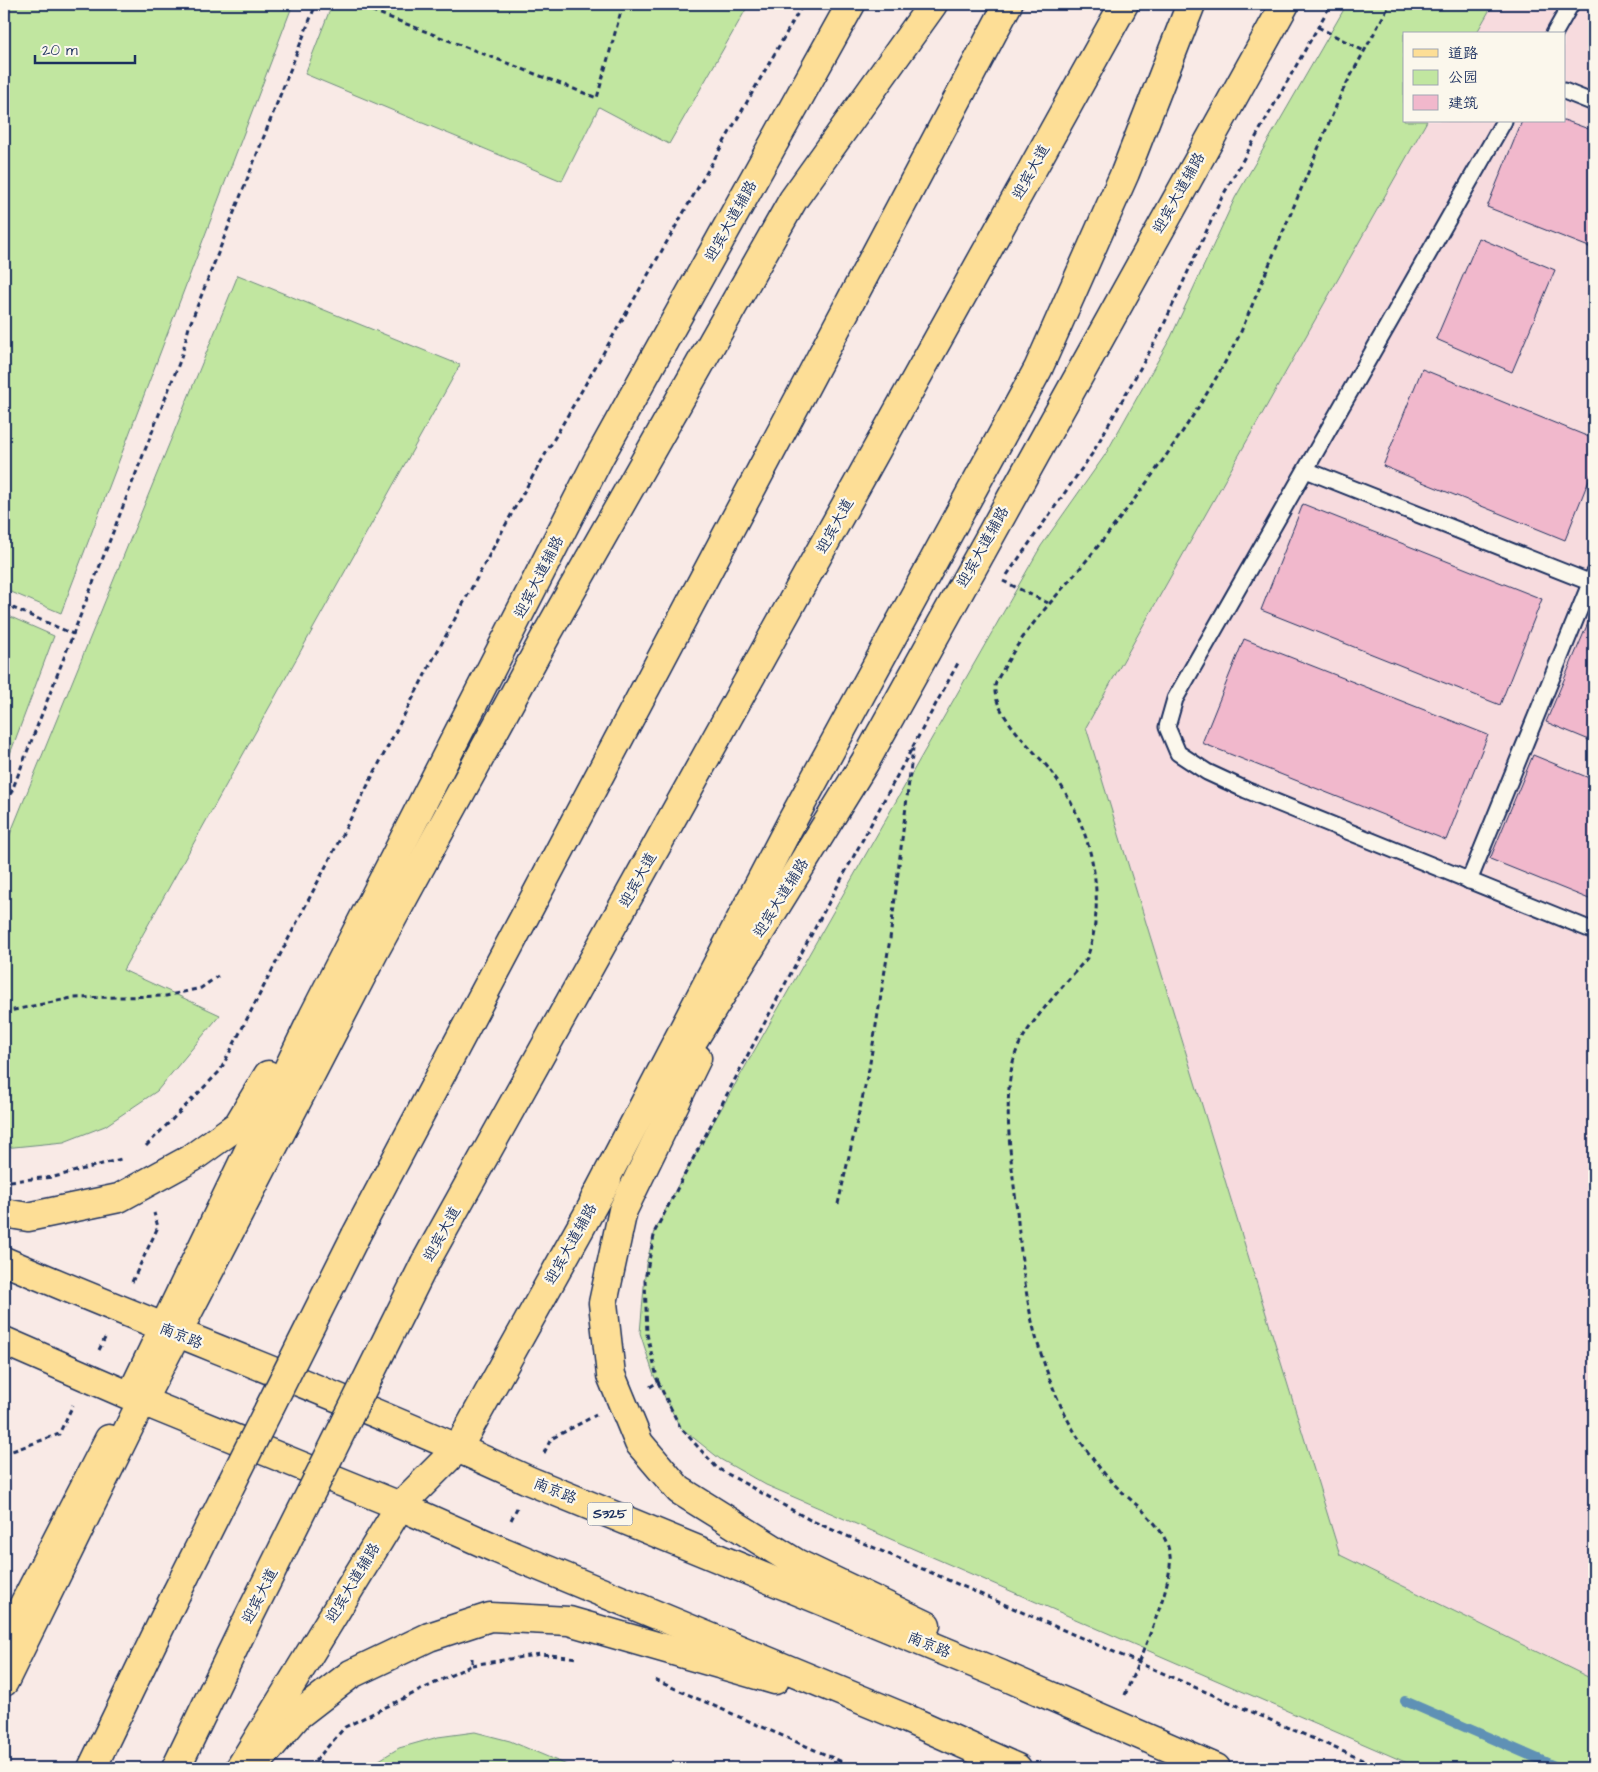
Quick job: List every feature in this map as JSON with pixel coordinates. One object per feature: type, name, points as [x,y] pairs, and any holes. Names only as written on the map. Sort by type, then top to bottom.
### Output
[{"type":"main road","name":"迎宾大道辅路","points":[[170,1331],[313,1017],[599,458],[851,4]]},
{"type":"main road","points":[[4,1682],[136,1399],[170,1331],[547,634],[793,200],[933,4]]},
{"type":"main road","points":[[92,1768],[176,1594],[356,1236],[1008,4]]},
{"type":"main road","name":"迎宾大道","points":[[176,1768],[426,1263],[1124,4]]},
{"type":"main road","points":[[594,1201],[793,819],[1038,368],[1124,173],[1191,4]]},
{"type":"main road","name":"迎宾大道辅路","points":[[240,1768],[400,1506],[458,1448],[594,1201],[865,762],[1285,4]]},
{"type":"main road","points":[[4,1213],[28,1217],[119,1198],[192,1158],[238,1125],[376,894]]},
{"type":"main road","points":[[746,956],[623,1210],[603,1303],[611,1375],[638,1443],[679,1490],[796,1563],[1226,1768]]},
{"type":"main road","name":"南京路","points":[[4,1261],[119,1310],[458,1448],[530,1481],[1000,1674],[1216,1768]]},
{"type":"main road","points":[[4,1341],[136,1399],[400,1506],[497,1549],[903,1717],[1017,1768]]},
{"type":"main road","points":[[4,1643],[136,1399]]},
{"type":"main road","points":[[252,1768],[298,1715],[351,1674],[429,1637],[490,1617],[569,1621],[903,1717]]},
{"type":"lane","points":[[1555,32],[1571,4]]},
{"type":"lane","points":[[1566,92],[1594,103]]},
{"type":"lane","points":[[1503,122],[1175,699],[1167,727],[1178,753],[1207,772],[1246,790],[1594,931]]},
{"type":"lane","points":[[1306,470],[1593,580],[1469,880]]},
{"type":"path","points":[[4,811],[181,358],[189,327],[316,4]]},
{"type":"path","points":[[355,4],[597,98],[623,4]]},
{"type":"path","points":[[4,1181],[54,1177],[136,1155],[220,1071],[430,665],[518,502],[803,4]]},
{"type":"path","points":[[998,590],[1096,445],[1160,334],[1222,197],[1331,4]]},
{"type":"path","points":[[1117,1716],[1168,1582],[1170,1556],[1165,1538],[1155,1523],[1111,1482],[1083,1445],[1065,1416],[1052,1388],[1036,1338],[1023,1272],[1008,1126],[1012,1066],[1019,1045],[1087,958],[1093,941],[1098,894],[1080,821],[1071,801],[1051,771],[1001,710],[995,696],[995,684],[1016,646],[1038,615],[1094,551],[1160,462],[1221,371],[1240,334],[1342,92],[1390,4]]},
{"type":"path","points":[[1318,27],[1364,52]]},
{"type":"path","points":[[1003,581],[1048,603]]},
{"type":"path","points":[[4,604],[73,634]]},
{"type":"path","points":[[960,659],[655,1230],[646,1289],[647,1334],[658,1382],[680,1427],[717,1468],[810,1520],[1381,1768]]},
{"type":"path","points":[[838,1204],[868,1069],[885,967],[913,746]]},
{"type":"path","points":[[4,1012],[72,998],[166,996],[201,988],[218,976]]},
{"type":"path","points":[[4,1454],[59,1434],[158,1227],[136,1155]]},
{"type":"path","points":[[497,1549],[551,1439],[658,1382]]},
{"type":"path","points":[[472,1623],[472,1665]]},
{"type":"path","points":[[309,1768],[344,1727],[472,1665],[541,1654],[587,1659]]},
{"type":"path","points":[[650,1678],[856,1768]]},
{"type":"shaded area","points":[[1493,4],[1594,4],[1594,1680],[1340,1555],[1086,727],[1426,122],[1566,122],[1566,32],[1477,32]]},
{"type":"green space","points":[[4,4],[293,4],[61,613],[4,589]]},
{"type":"green space","points":[[332,4],[749,4],[669,144],[599,107],[562,181],[305,74]]},
{"type":"green space","points":[[1347,4],[1493,4],[1477,32],[1403,32],[1403,122],[1426,122],[1086,727],[1340,1555],[1594,1680],[1594,1768],[1419,1768],[766,1485],[720,1459],[680,1427],[654,1376],[640,1333],[646,1264],[655,1231],[678,1185],[1041,546],[1105,455],[1171,337],[1235,198]]},
{"type":"green space","points":[[238,275],[460,365],[123,970],[220,1015],[157,1091],[105,1126],[64,1142],[4,1148],[4,849]]},
{"type":"green space","points":[[4,614],[54,636],[4,770]]},
{"type":"green space","points":[[475,1732],[510,1741],[574,1768],[366,1768],[399,1748],[438,1737]]},
{"type":"building","points":[[1566,121],[1594,131],[1594,249],[1487,207],[1522,122]]},
{"type":"building","points":[[1479,238],[1555,270],[1512,372],[1436,339]]},
{"type":"building","points":[[1422,369],[1594,439],[1594,467],[1565,540],[1383,466]]},
{"type":"building","points":[[1303,504],[1542,599],[1500,705],[1261,610]]},
{"type":"building","points":[[1591,616],[1594,617],[1594,742],[1546,722]]},
{"type":"building","points":[[1244,639],[1488,735],[1446,840],[1202,743]]},
{"type":"building","points":[[1533,755],[1594,780],[1594,901],[1490,859]]},
{"type":"waterway","points":[[1405,1701],[1559,1768]]}]
